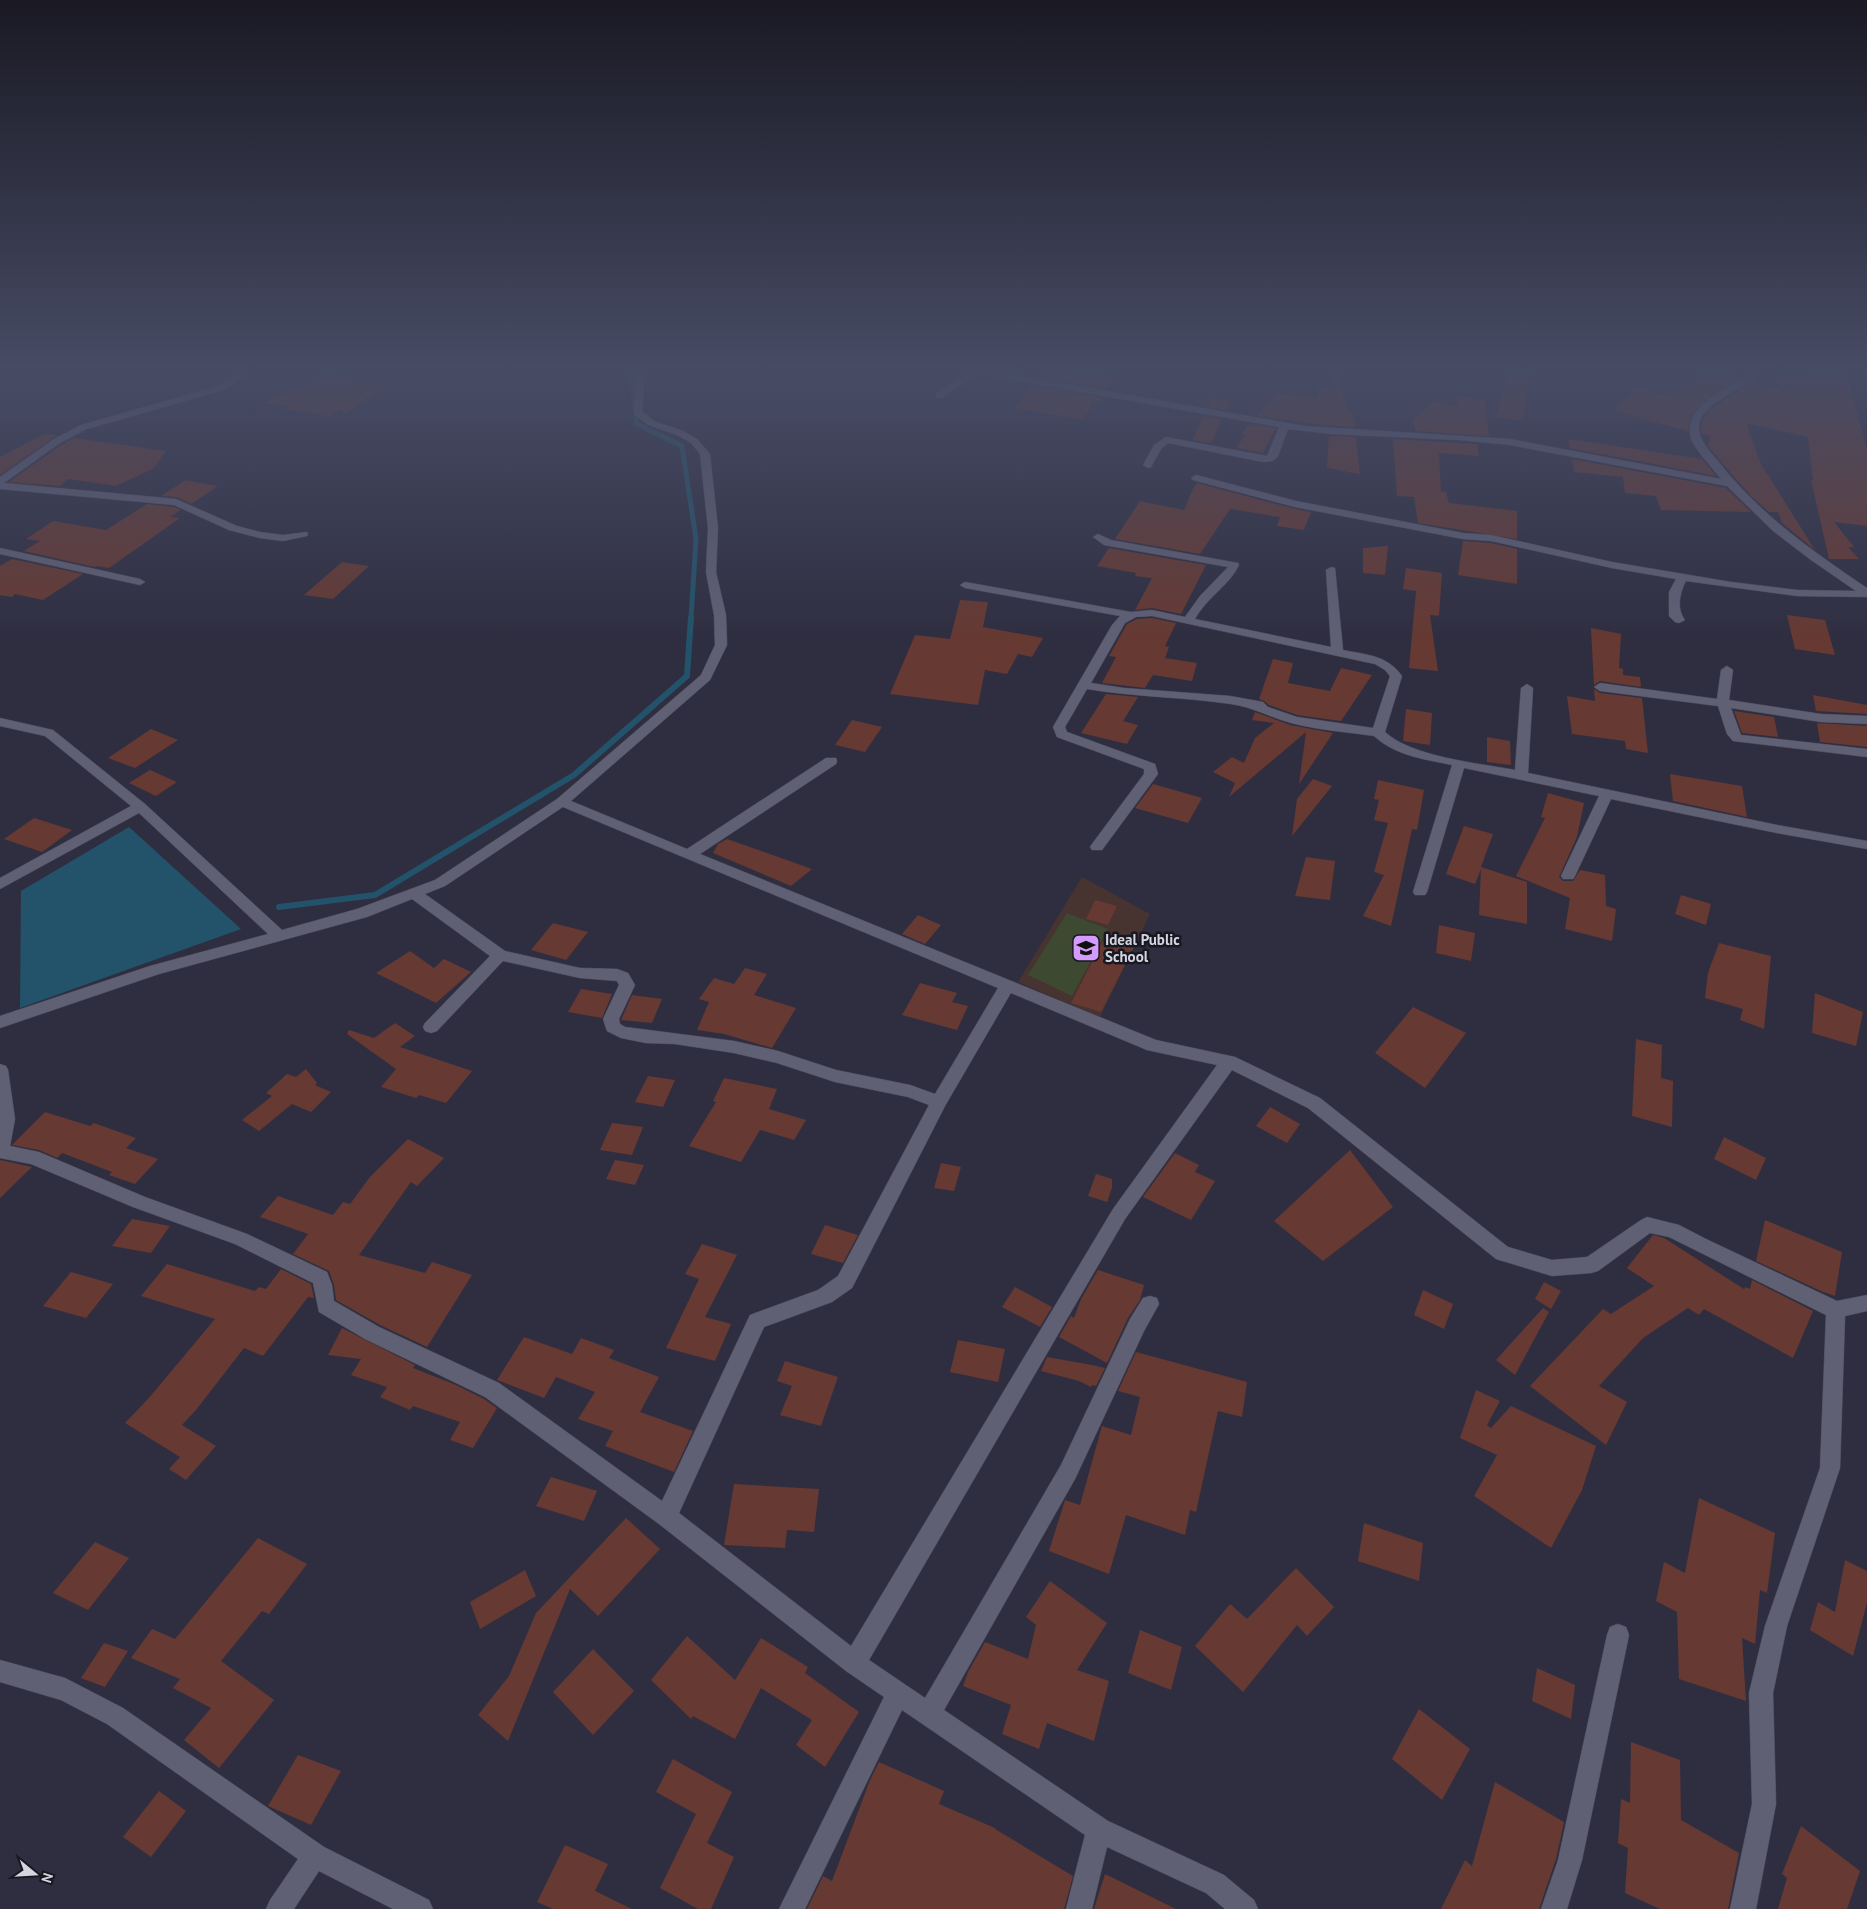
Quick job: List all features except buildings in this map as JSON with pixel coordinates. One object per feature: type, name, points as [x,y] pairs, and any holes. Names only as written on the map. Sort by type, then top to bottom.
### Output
[{"type":"street","points":[[0,482],[29,461]]},
{"type":"street","points":[[0,1022],[155,970],[362,913],[440,883],[562,802],[706,677],[721,645],[720,615],[711,572],[713,528],[706,461]]},
{"type":"street","points":[[1148,465],[1150,461]]},
{"type":"street","points":[[1610,461],[1730,484]]},
{"type":"street","points":[[1712,461],[1730,484],[1777,529],[1867,594]]},
{"type":"street","points":[[1196,478],[1295,504],[1463,536],[1490,538],[1612,565],[1731,585],[1797,593],[1867,594]]},
{"type":"street","points":[[0,486],[176,502],[233,528],[283,538],[303,534]]},
{"type":"street","points":[[1098,537],[1108,543],[1234,565],[1229,576],[1210,591],[1195,608],[1188,621]]},
{"type":"street","points":[[0,551],[140,582]]},
{"type":"street","points":[[1331,570],[1337,652]]},
{"type":"street","points":[[1679,620],[1675,616],[1675,592],[1683,577]]},
{"type":"street","points":[[965,585],[1132,615]]},
{"type":"street","points":[[1098,847],[1151,774],[1150,767],[1061,734],[1059,727],[1122,618],[1152,613],[1379,661],[1390,667],[1396,676],[1378,733]]},
{"type":"street","points":[[1727,670],[1723,703],[1733,734],[1737,738],[1867,753]]},
{"type":"street","points":[[1083,685],[1124,692],[1230,700],[1259,705],[1264,710],[1295,720],[1378,733],[1387,741],[1412,753],[1777,829],[1867,845]]},
{"type":"street","points":[[1600,687],[1821,718],[1867,720]]},
{"type":"street","points":[[1521,776],[1527,688]]},
{"type":"street","points":[[0,722],[49,733],[140,807],[279,935]]},
{"type":"street","points":[[689,854],[831,761]]},
{"type":"street","points":[[1420,892],[1459,763]]},
{"type":"street","points":[[1568,876],[1607,794]]},
{"type":"street","points":[[562,802],[1153,1046],[1228,1061],[1314,1103],[1502,1253],[1552,1268],[1590,1265],[1646,1225],[1673,1230],[1700,1245],[1836,1310],[1867,1304]]},
{"type":"street","points":[[0,884],[140,807]]},
{"type":"street","points":[[414,893],[500,955],[580,973],[617,974],[623,977],[627,985],[611,1019],[613,1027],[621,1032],[646,1037],[675,1038],[734,1046],[778,1057],[835,1076],[910,1091],[939,1102]]},
{"type":"street","points":[[431,1027],[500,955]]},
{"type":"street","points":[[666,1517],[757,1321],[825,1296],[845,1282],[939,1102],[1008,986]]},
{"type":"street","points":[[854,1663],[1119,1214],[1228,1061]]},
{"type":"street","points":[[0,1070],[7,1119],[0,1151],[33,1157],[139,1202],[241,1239],[320,1278],[324,1286],[323,1298],[326,1306],[372,1332],[492,1390],[666,1517],[854,1663],[1100,1830],[1215,1884],[1245,1909]]},
{"type":"street","points":[[929,1714],[1068,1472],[1137,1325],[1150,1304]]},
{"type":"street","points":[[1743,1909],[1764,1804],[1761,1692],[1776,1626],[1830,1468],[1836,1310]]},
{"type":"street","points":[[1554,1909],[1570,1860],[1618,1635]]},
{"type":"street","points":[[0,1671],[65,1690],[115,1716],[315,1856],[420,1909]]},
{"type":"street","points":[[792,1909],[898,1693]]},
{"type":"street","points":[[1079,1909],[1100,1830]]},
{"type":"street","points":[[280,1909],[315,1856]]},
{"type":"shaded area","name":"Ideal Public School","points":[[1082,877],[1150,914],[1100,1017],[1018,982]]},
{"type":"green space","points":[[1067,913],[1108,929],[1072,996],[1028,975]]},
{"type":"water","points":[[129,827],[241,929],[20,1008],[21,891]]},
{"type":"waterway","points":[[684,461],[696,539],[691,618]]},
{"type":"waterway","points":[[279,907],[375,895],[574,775],[687,676],[691,617]]},
{"type":"place","name":"Ideal Public School","points":[[1086,948]]}]
